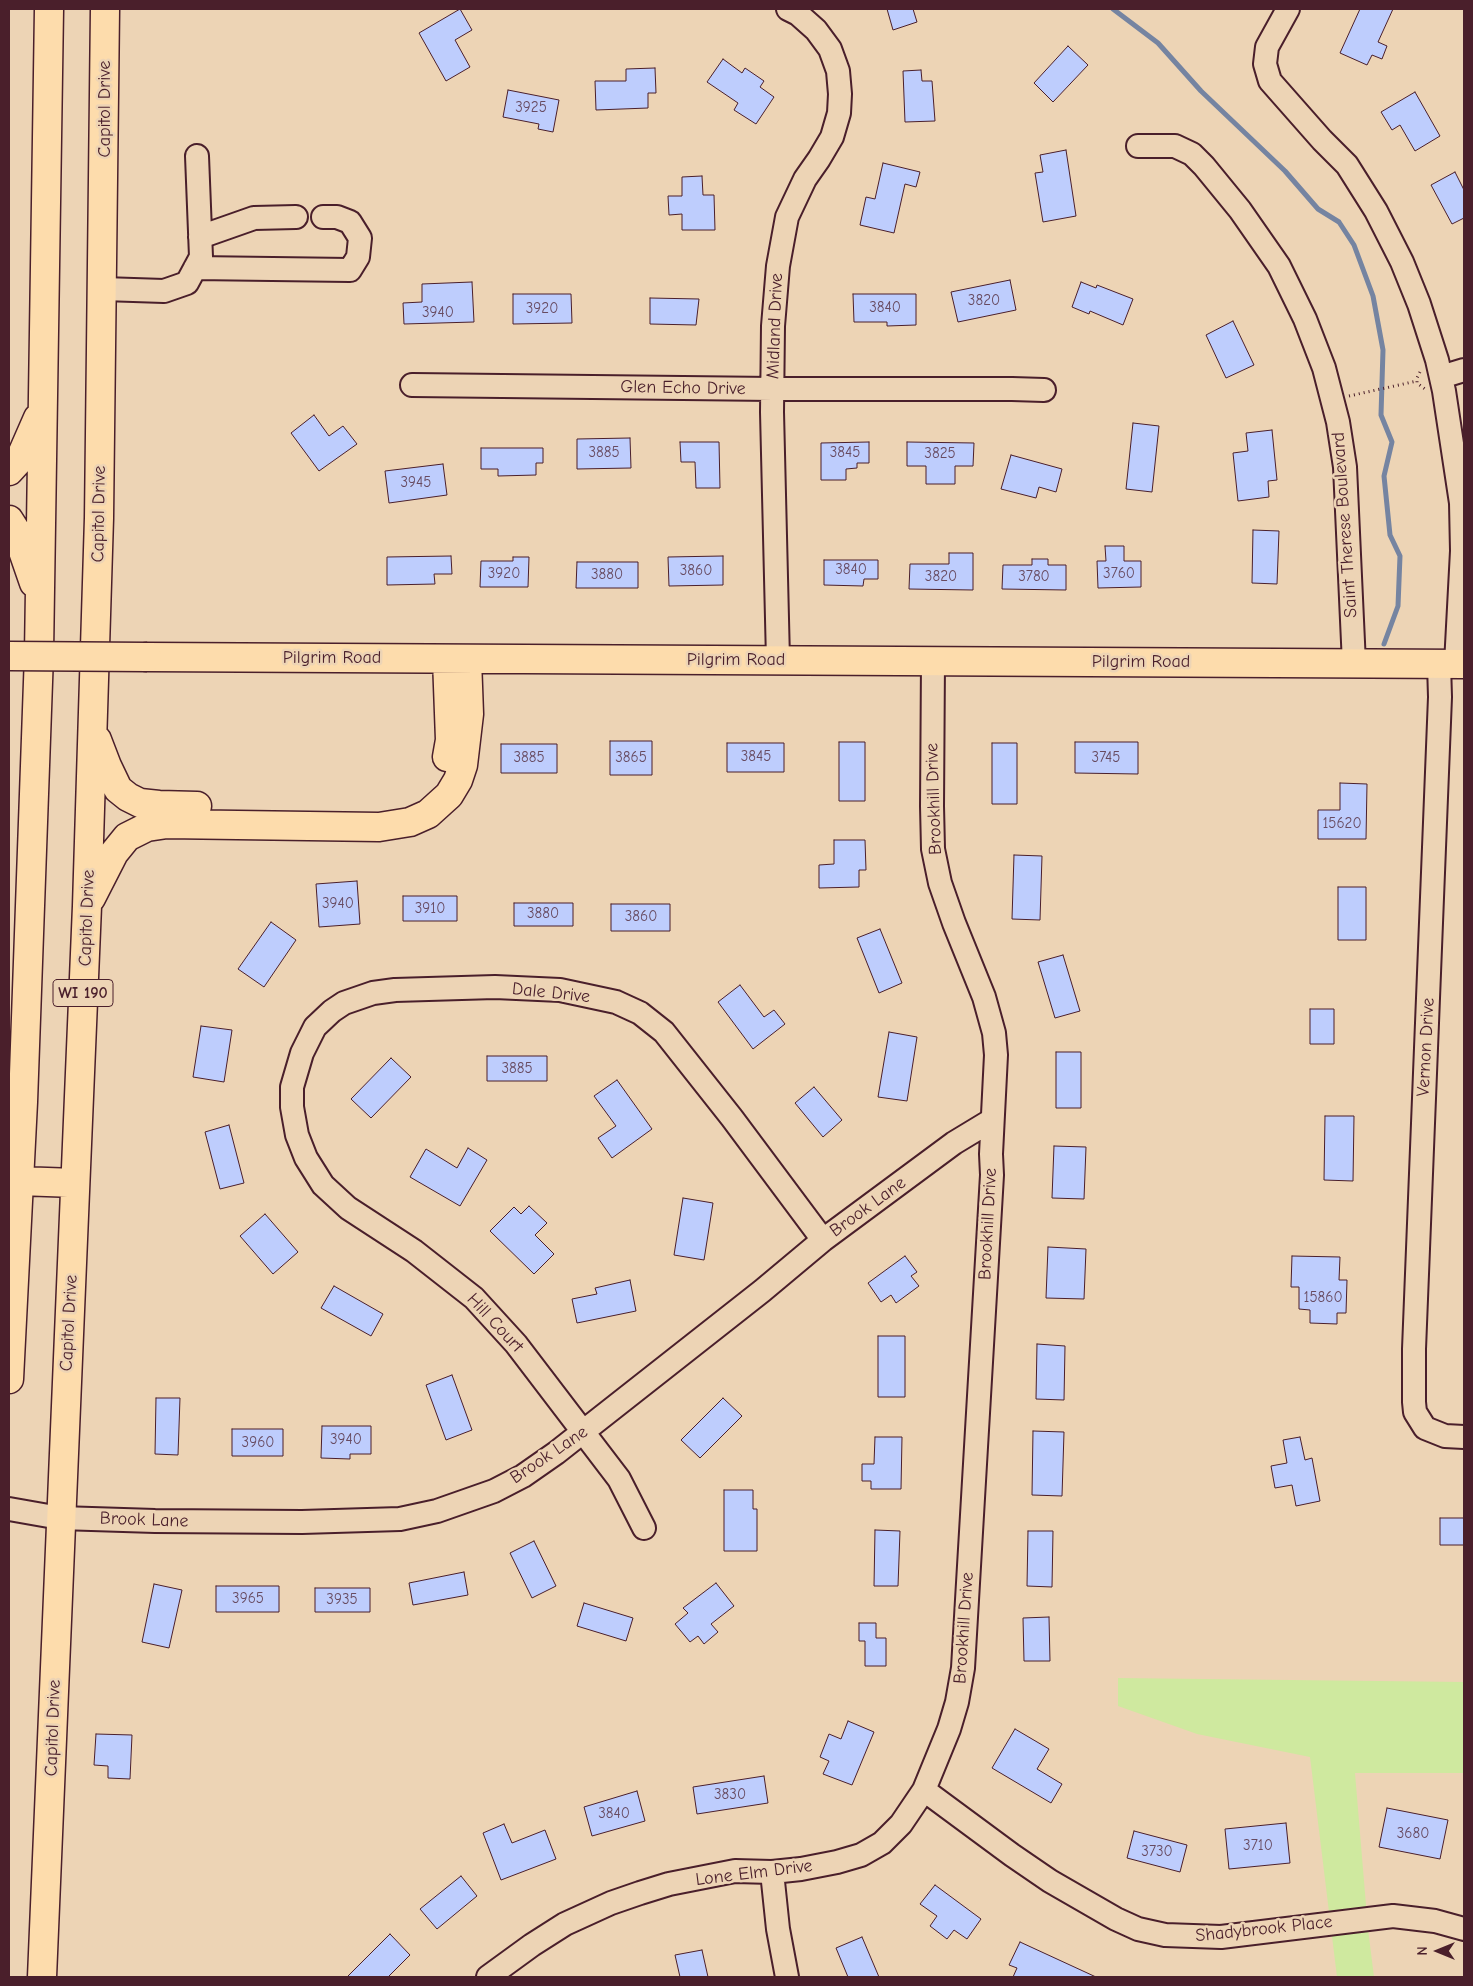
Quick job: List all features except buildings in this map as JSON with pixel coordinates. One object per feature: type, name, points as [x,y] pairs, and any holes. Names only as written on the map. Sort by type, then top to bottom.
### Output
[{"type":"main road","points":[[9,1379],[14,1181],[40,602],[48,9]]},
{"type":"main road","name":"Capitol Drive","points":[[42,1977],[53,1750],[60,1518],[93,729],[99,508],[105,9]]},
{"type":"main road","points":[[9,471],[20,459],[43,404]]},
{"type":"main road","points":[[9,520],[16,531],[40,602]]},
{"type":"main road","name":"Pilgrim Road","points":[[9,656],[1453,664]]},
{"type":"main road","points":[[93,729],[118,789],[140,803],[182,807],[393,810],[423,796],[444,769],[450,740],[457,659]]},
{"type":"main road","points":[[87,906],[114,853],[127,837],[147,827],[167,824],[379,827],[410,822],[428,814],[449,795],[458,780],[463,765],[469,714],[457,659]]},
{"type":"main road","points":[[14,1181],[75,1183]]},
{"type":"street","name":"Vernon Drive","points":[[1288,9],[1267,47],[1265,64],[1267,74],[1274,88],[1347,165],[1376,211],[1402,262],[1419,304],[1441,377],[1461,503],[1461,575],[1453,664],[1440,697],[1414,1349],[1415,1412],[1425,1428],[1445,1436],[1464,1437]]},
{"type":"street","name":"Midland Drive","points":[[778,660],[773,326],[778,266],[787,216],[795,197],[832,137],[839,113],[840,94],[838,70],[830,50],[816,30],[795,13]]},
{"type":"street","name":"Saint Therese Boulevard","points":[[1138,146],[1175,146],[1192,154],[1204,166],[1240,210],[1278,266],[1305,319],[1324,368],[1338,422],[1345,467],[1354,664]]},
{"type":"street","points":[[102,289],[164,291],[187,283],[201,257],[197,156]]},
{"type":"street","points":[[200,237],[254,218],[296,217]]},
{"type":"street","points":[[195,268],[350,270],[358,257],[360,238],[350,222],[337,217],[323,217]]},
{"type":"street","points":[[1441,377],[1464,370]]},
{"type":"street","name":"Glen Echo Drive","points":[[412,385],[1044,390]]},
{"type":"street","name":"Brookhill Drive","points":[[924,1790],[949,1729],[957,1702],[963,1668],[992,1175],[992,1120],[996,1081],[994,1033],[984,997],[940,883],[933,849],[933,661]]},
{"type":"street","name":"Dale Drive","points":[[306,1158],[296,1134],[292,1107],[292,1087],[309,1037],[315,1027],[332,1011],[358,997],[395,990],[495,987],[560,990],[616,1002],[640,1013],[664,1032],[824,1240]]},
{"type":"street","name":"Brook Lane","points":[[9,1510],[60,1518],[155,1521],[302,1522],[400,1519],[437,1511],[494,1491],[523,1476],[584,1432],[824,1240],[954,1143],[992,1120]]},
{"type":"street","name":"Hill Court","points":[[306,1158],[323,1185],[348,1208],[414,1251],[474,1298],[516,1344],[619,1479],[644,1528]]},
{"type":"street","name":"Lone Elm Drive","points":[[488,1977],[565,1924],[611,1903],[669,1884],[735,1871],[772,1872],[837,1862],[861,1855],[882,1843],[901,1824],[924,1790]]},
{"type":"street","name":"Shadybrook Place","points":[[924,1790],[1050,1881],[1116,1919],[1138,1928],[1165,1935],[1221,1937],[1393,1916],[1435,1921],[1464,1929]]},
{"type":"street","points":[[772,1872],[778,1929],[787,1977]]},
{"type":"path","points":[[1354,395],[1417,381]]},
{"type":"green space","points":[[1118,1678],[1464,1682],[1464,1773],[1355,1773],[1368,1929],[1374,1977],[1337,1977],[1310,1757],[1197,1734],[1118,1706]]},
{"type":"waterway","points":[[1113,9],[1158,43],[1201,91],[1285,171],[1318,209],[1339,222],[1354,245],[1373,296],[1383,350],[1381,415],[1392,442],[1384,476],[1390,535],[1400,556],[1398,606],[1384,644]]}]
